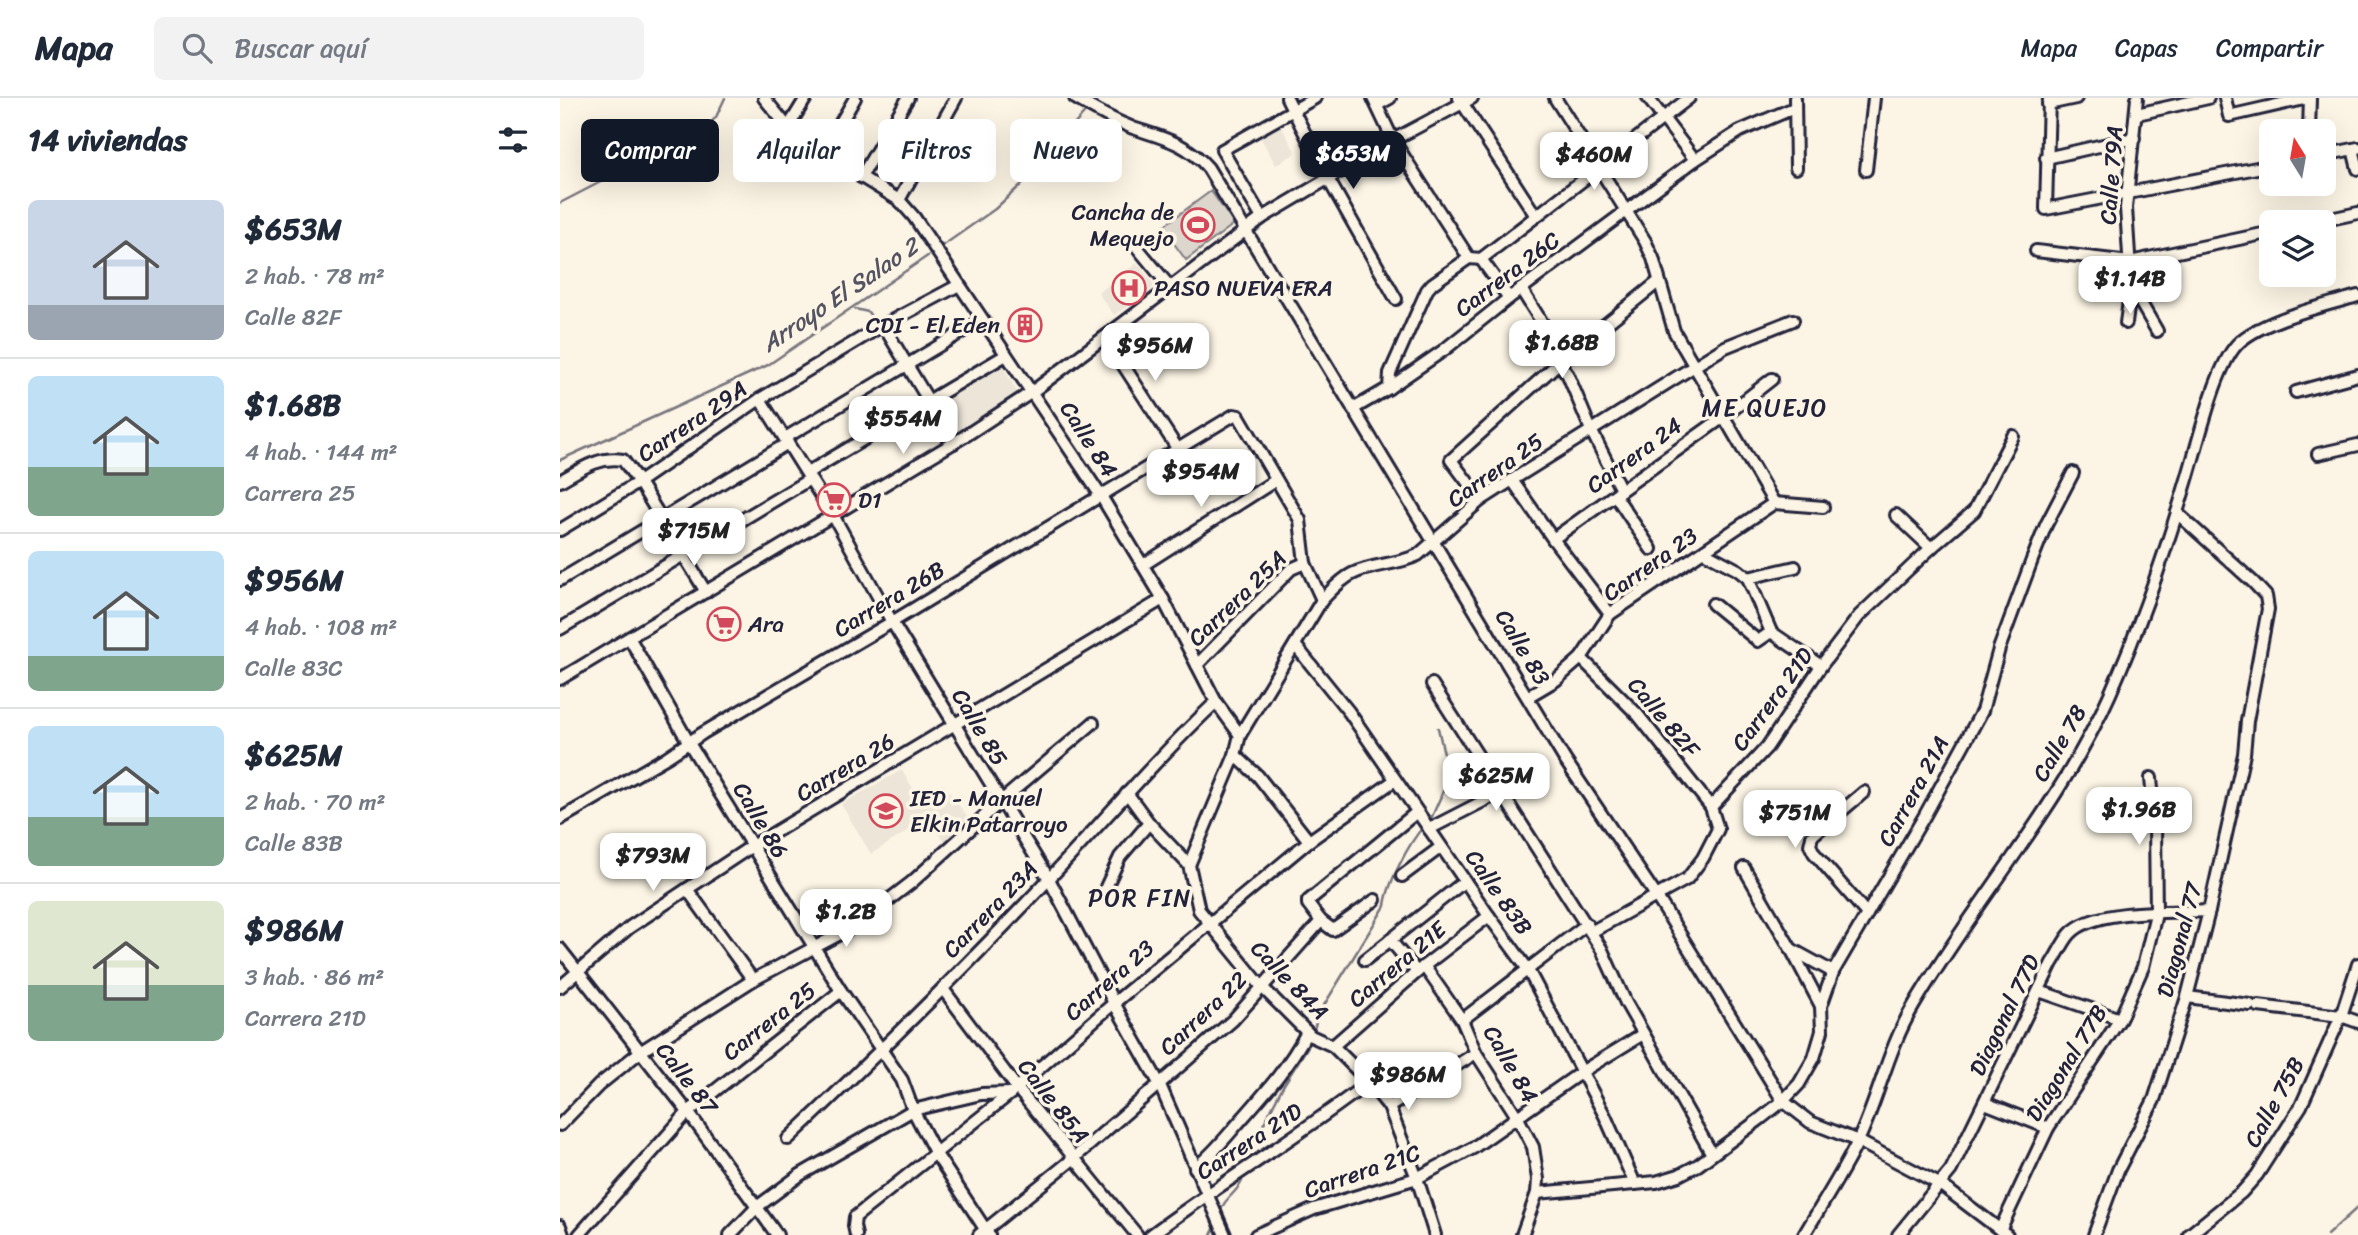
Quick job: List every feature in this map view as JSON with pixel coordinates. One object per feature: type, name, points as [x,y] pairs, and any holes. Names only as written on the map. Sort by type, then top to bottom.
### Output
[{"type":"street","points":[[764,98],[780,119]]},
{"type":"street","points":[[793,119],[806,98]]},
{"type":"street","points":[[843,119],[855,98]]},
{"type":"street","points":[[864,172],[908,98]]},
{"type":"street","points":[[864,179],[900,200],[957,98]]},
{"type":"street","points":[[1287,98],[1327,177],[1396,299]]},
{"type":"street","points":[[1262,218],[1222,150],[1315,98]]},
{"type":"street","points":[[1390,98],[1375,102],[1393,140],[1469,258]]},
{"type":"street","points":[[1555,98],[1653,258],[1674,331],[1722,418],[1774,503],[1823,507]]},
{"type":"street","points":[[1648,98],[1695,160]]},
{"type":"street","points":[[1389,388],[1390,373],[1432,284],[1469,258],[1481,259],[1689,98]]},
{"type":"street","points":[[1866,170],[1874,98]]},
{"type":"street","points":[[2076,98],[2049,101],[2046,209],[2259,168]]},
{"type":"street","name":"Calle 79A","points":[[2137,98],[2126,208],[2131,286],[2157,331]]},
{"type":"street","points":[[2137,114],[2208,98]]},
{"type":"street","points":[[2225,98],[2229,116],[2309,98],[2309,119]]},
{"type":"street","name":"Calle 83","points":[[1077,100],[1133,128],[1181,145],[1196,153],[1208,168],[1529,696],[1565,760],[1657,897],[1783,1101],[1810,1122],[1858,1141],[1941,1185],[2003,1232]]},
{"type":"street","points":[[560,679],[954,443],[1032,392],[1262,218],[1327,177],[1465,100],[1536,216]]},
{"type":"street","points":[[1795,103],[1796,168]]},
{"type":"street","name":"Carrera 26C","points":[[1353,409],[1444,350],[1509,298],[1695,160],[1740,131],[1795,103]]},
{"type":"street","points":[[2046,158],[2134,138]]},
{"type":"street","points":[[2336,153],[2356,149],[2358,169]]},
{"type":"street","name":"Calle 84","points":[[900,200],[934,245],[1101,496],[1163,599],[1216,702],[1240,735]]},
{"type":"street","points":[[2336,218],[2358,213]]},
{"type":"street","points":[[2036,251],[2130,262],[2259,235]]},
{"type":"street","points":[[1136,246],[1170,287]]},
{"type":"street","points":[[1481,259],[1509,298]]},
{"type":"street","points":[[1482,500],[1451,460],[1561,360],[1658,282]]},
{"type":"street","name":"Carrera 29A","points":[[560,530],[639,482],[760,399],[883,325],[959,285]]},
{"type":"street","points":[[2126,323],[2131,286]]},
{"type":"street","points":[[1521,289],[1561,360],[1618,493],[1651,549]]},
{"type":"street","points":[[2357,296],[2358,309]]},
{"type":"street","name":"Calle 78","points":[[1804,1235],[1858,1141],[1893,1048],[1913,1006],[2059,788],[2099,717],[2136,633],[2227,358],[2241,340],[2259,328],[2357,296]]},
{"type":"street","points":[[560,580],[982,320]]},
{"type":"street","name":"Carrera 25","points":[[1322,600],[1353,573],[1407,561],[1418,555],[1482,500],[1511,480],[1739,340],[1793,320]]},
{"type":"street","points":[[883,325],[909,364],[954,443]]},
{"type":"street","points":[[1105,337],[1177,448]]},
{"type":"street","points":[[560,629],[683,556],[1006,355]]},
{"type":"street","points":[[2296,392],[2358,375]]},
{"type":"street","name":"Carrera 24","points":[[1553,539],[1772,379]]},
{"type":"street","name":"Calle 85","points":[[760,399],[834,517],[892,622],[1049,879],[1159,1083],[1224,1235]]},
{"type":"street","name":"Carrera 26B","points":[[560,819],[892,622],[1230,416],[1239,416],[1276,480]]},
{"type":"street","name":"Carrera 21D","points":[[1711,807],[1767,747],[1859,616],[1974,511],[2013,436]]},
{"type":"street","points":[[2318,454],[2358,446]]},
{"type":"street","points":[[560,481],[598,460],[623,460],[706,592]]},
{"type":"street","name":"Carrera 21A","points":[[1537,1193],[1656,1182],[1679,1175],[1783,1101],[1799,1084],[1814,1058],[1822,1031],[1821,1006],[1833,972],[1925,816],[1982,711],[1999,649],[2032,560],[2046,524],[2073,473]]},
{"type":"street","points":[[1127,793],[1149,823],[1189,865],[1235,755],[1240,735],[1322,600],[1305,563],[1300,520],[1276,480],[1143,565]]},
{"type":"street","points":[[1511,480],[1610,614]]},
{"type":"street","name":"Carrera 23","points":[[1529,696],[1556,680],[1581,658],[1610,614],[1774,503]]},
{"type":"street","name":"Diagonal 77","points":[[2094,1235],[2118,1170],[2154,1100],[2187,997],[2244,754],[2247,721],[2268,609],[2266,596],[2253,582],[2177,513]]},
{"type":"street","points":[[1896,515],[1931,548]]},
{"type":"street","points":[[1704,552],[1748,578],[1771,632],[1822,666]]},
{"type":"street","name":"Carrera 25A","points":[[1198,665],[1292,569],[1305,563]]},
{"type":"street","points":[[1748,578],[1795,567]]},
{"type":"street","name":"Carrera 26","points":[[560,987],[630,927],[752,846],[1163,599]]},
{"type":"street","points":[[1713,604],[1758,641],[1771,632]]},
{"type":"street","name":"Calle 86","points":[[630,639],[689,743],[841,991],[902,1080],[913,1110],[936,1154],[984,1233]]},
{"type":"street","name":"Calle 83B","points":[[1295,645],[1349,712],[1527,968],[1583,1071],[1635,1184]]},
{"type":"street","name":"Calle 82F","points":[[1581,658],[1638,715],[1711,807]]},
{"type":"street","points":[[1432,684],[1589,928],[1643,1034],[1712,1154]]},
{"type":"street","name":"Carrera 23A","points":[[788,1139],[943,989],[1049,879],[1171,744],[1216,702]]},
{"type":"street","points":[[560,1125],[598,1085],[640,1052],[753,980],[851,928],[903,889],[1093,723]]},
{"type":"street","points":[[1235,755],[1258,776],[1309,841]]},
{"type":"street","name":"Diagonal 77B","points":[[2003,1232],[2048,1128],[2120,1019],[2143,967],[2156,914],[2155,822],[2151,778]]},
{"type":"street","name":"Carrera 23","points":[[856,1235],[855,1217],[1014,1091],[1114,1003],[1309,841],[1395,780]]},
{"type":"street","points":[[1375,900],[1335,930],[1330,930],[1321,921],[1309,907],[1308,901],[1424,823],[1501,792]]},
{"type":"street","points":[[1864,792],[1812,836],[1810,845],[1867,914]]},
{"type":"street","points":[[1462,1020],[1527,968],[1589,928],[1657,897],[1687,879],[1703,858],[1718,829],[1711,807]]},
{"type":"street","points":[[1106,887],[1120,857],[1149,823]]},
{"type":"street","points":[[1402,876],[1441,847]]},
{"type":"street","name":"Calle 84A","points":[[1189,865],[1199,909],[1209,923],[1262,987],[1312,1035],[1333,1046],[1370,1082],[1389,1107],[1417,1178],[1435,1235]]},
{"type":"street","points":[[1744,868],[1821,1006]]},
{"type":"street","points":[[1365,960],[1465,881]]},
{"type":"street","points":[[687,889],[753,980]]},
{"type":"street","name":"Diagonal 77D","points":[[1898,1235],[1951,1170],[2052,963],[2070,934],[2088,921],[2108,916],[2209,911]]},
{"type":"street","name":"Carrera 21E","points":[[1333,1046],[1421,969],[1489,916]]},
{"type":"street","name":"Carrera 22","points":[[984,1233],[1233,1020],[1321,921]]},
{"type":"street","name":"Calle 84","points":[[1390,940],[1421,969],[1462,1020],[1476,1053],[1518,1118],[1533,1147],[1538,1179],[1537,1193]]},
{"type":"street","name":"Calle 87","points":[[560,949],[688,1112],[777,1235]]},
{"type":"street","points":[[1791,949],[1833,972]]},
{"type":"street","name":"Calle 75B","points":[[2189,1235],[2242,1192],[2257,1175],[2301,1106],[2341,1017],[2358,964]]},
{"type":"street","name":"Calle 85A","points":[[943,989],[1014,1091],[1137,1235]]},
{"type":"street","name":"Carrera 25","points":[[579,1235],[688,1112],[841,991]]},
{"type":"street","points":[[2039,991],[2120,1019]]},
{"type":"street","points":[[2187,997],[2341,1017],[2358,1022]]},
{"type":"street","name":"Carrera 21C","points":[[1256,1235],[1314,1209],[1417,1178],[1473,1149],[1583,1071],[1643,1034]]},
{"type":"street","points":[[1195,1168],[1208,1158],[1312,1035]]},
{"type":"street","points":[[1389,1107],[1476,1053]]},
{"type":"street","name":"Carrera 21D","points":[[1151,1235],[1205,1195],[1317,1123],[1370,1082]]},
{"type":"street","points":[[730,1235],[757,1207],[800,1175],[913,1110],[981,1094],[1014,1091]]},
{"type":"street","points":[[1985,1103],[2048,1128]]},
{"type":"street","points":[[1522,1235],[1537,1193]]},
{"type":"street","points":[[560,1226],[563,1235]]},
{"type":"shaded area","points":[[1280,124],[1296,153],[1276,165],[1259,135]]},
{"type":"shaded area","name":"Cancha de Mequejo","points":[[1211,191],[1234,224],[1186,260],[1162,227]]},
{"type":"shaded area","name":"PASO NUEVA ERA","points":[[1137,263],[1155,286],[1150,290],[1154,296],[1147,301],[1143,296],[1114,315],[1098,293]]},
{"type":"shaded area","points":[[1001,363],[1018,394],[958,432],[937,399]]},
{"type":"shaded area","name":"IED - Manuel Elkin Patarroyo","points":[[902,770],[918,797],[943,784],[973,824],[947,845],[927,819],[871,854],[841,804]]},
{"type":"waterway","points":[[560,203],[707,127],[716,117],[725,98]]},
{"type":"waterway","name":"Arroyo El Salao 2","points":[[938,249],[995,209],[1023,183],[1088,109]]},
{"type":"waterway","name":"Arroyo El Salao 2","points":[[560,460],[768,365],[932,253]]},
{"type":"waterway","points":[[855,309],[868,312],[877,324]]},
{"type":"waterway","points":[[1430,821],[1445,787],[1447,767],[1438,728]]},
{"type":"waterway","points":[[1313,1033],[1318,1015],[1385,906],[1400,865],[1423,827]]},
{"type":"waterway","points":[[1244,1164],[1249,1145],[1260,1131],[1283,1086],[1310,1043]]},
{"type":"waterway","points":[[1220,1214],[1223,1205],[1242,1181]]},
{"type":"waterway","points":[[1521,1221],[1531,1195]]},
{"type":"waterway","points":[[2327,1235],[2358,1207]]},
{"type":"waterway","points":[[1211,1235],[1216,1225]]},
{"type":"place","name":"Cancha de Mequejo","points":[[1198,225]]},
{"type":"place","name":"PASO NUEVA ERA","points":[[1129,288]]},
{"type":"place","name":"CDI - El Eden","points":[[1025,325]]},
{"type":"place","name":"D1","points":[[834,500]]},
{"type":"place","name":"Ara","points":[[724,624]]},
{"type":"place","name":"IED - Manuel Elkin Patarroyo","points":[[886,811]]},
{"type":"district","name":"ME QUEJO","points":[[1765,408]]},
{"type":"district","name":"POR FIN","points":[[1140,898]]}]
